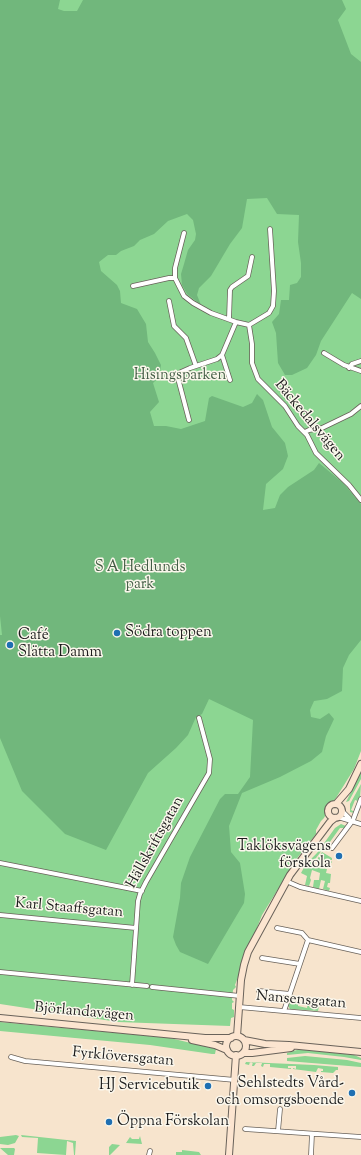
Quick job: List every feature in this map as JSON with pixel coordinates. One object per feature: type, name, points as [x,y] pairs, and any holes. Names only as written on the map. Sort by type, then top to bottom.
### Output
[{"type":"street","points":[[184,233],[175,268],[175,278],[181,292],[186,298],[199,307],[236,322],[249,325],[269,313],[273,306],[274,291],[270,229]]},
{"type":"street","points":[[229,319],[230,290],[232,286],[248,276],[252,257]]},
{"type":"street","points":[[133,286],[175,278]]},
{"type":"street","points":[[170,302],[174,326],[186,338],[196,366]]},
{"type":"street","points":[[189,420],[178,378],[181,372],[217,359],[222,355],[236,322]]},
{"type":"street","name":"Bäckedalsvägen","points":[[249,325],[252,344],[252,362],[256,375],[285,406],[298,426],[305,432],[316,452],[349,485],[361,500]]},
{"type":"street","points":[[324,353],[350,368],[361,371]]},
{"type":"street","points":[[222,355],[230,380]]},
{"type":"street","points":[[350,368],[352,364],[361,362]]},
{"type":"street","points":[[305,432],[322,428],[351,414],[361,406]]},
{"type":"street","name":"Hällskriftsgatan","points":[[132,985],[138,901],[142,891],[209,773],[210,759],[199,718]]},
{"type":"street","points":[[227,1050],[227,1044],[234,1037],[239,1007],[242,972],[248,952],[286,881],[337,814],[361,764]]},
{"type":"street","points":[[349,789],[336,804],[330,808],[337,814],[361,824]]},
{"type":"street","points":[[332,848],[352,820],[361,799]]},
{"type":"street","points":[[336,804],[340,805],[337,814]]},
{"type":"street","points":[[0,864],[142,891]]},
{"type":"street","points":[[286,881],[300,887],[361,901]]},
{"type":"street","name":"Karl Staaffsgatan","points":[[0,915],[136,928]]},
{"type":"street","points":[[277,928],[302,933],[308,940],[361,952]]},
{"type":"street","points":[[284,1011],[308,940]]},
{"type":"street","points":[[262,958],[300,964]]},
{"type":"street","points":[[0,972],[240,996]]},
{"type":"street","points":[[259,991],[290,994]]},
{"type":"street","name":"Nansensgatan","points":[[239,1007],[361,1018]]},
{"type":"street","name":"Björlandavägen","points":[[0,1018],[205,1038],[234,1037],[265,1044],[361,1052]]},
{"type":"street","name":"Björlandavägen","points":[[165,1034],[215,1045],[236,1055],[300,1046]]},
{"type":"street","points":[[243,1053],[246,1048],[244,1040]]},
{"type":"street","points":[[229,1155],[236,1055]]},
{"type":"street","name":"Fyrklöversgatan","points":[[11,1057],[25,1061],[234,1080]]},
{"type":"street","points":[[278,1131],[280,1109]]},
{"type":"street","points":[[245,1129],[361,1137]]},
{"type":"street","points":[[311,1155],[312,1134]]},
{"type":"green space","name":"S A Hedlunds park","points":[[0,0],[361,0],[361,751],[354,769],[321,821],[316,830],[316,834],[298,857],[262,915],[240,972],[238,986],[238,977],[235,985],[236,987],[233,990],[232,1000],[234,1002],[232,1003],[232,1009],[234,1010],[234,1017],[231,1018],[230,1026],[118,1022],[0,1004]]},
{"type":"green space","name":"S A Hedlunds park","points":[[0,0],[60,0],[58,9],[64,11],[77,11],[83,0],[342,0],[346,9],[338,20],[351,54],[361,62],[361,299],[352,293],[321,341],[316,355],[307,368],[292,375],[285,375],[278,363],[276,333],[272,322],[279,314],[281,300],[289,300],[290,285],[297,283],[301,277],[298,242],[299,215],[277,214],[267,198],[247,199],[242,228],[230,244],[211,276],[199,288],[197,295],[201,305],[187,294],[182,285],[181,274],[188,250],[195,240],[196,234],[193,220],[187,214],[168,221],[154,234],[140,240],[134,246],[121,251],[116,255],[108,255],[99,262],[101,271],[117,285],[120,291],[121,303],[137,309],[146,324],[148,342],[161,365],[159,377],[153,383],[159,402],[150,412],[154,426],[166,426],[181,429],[205,421],[209,398],[212,396],[243,407],[252,403],[257,394],[263,400],[272,427],[285,443],[288,456],[283,469],[266,484],[263,510],[275,508],[280,495],[288,487],[314,470],[319,463],[343,483],[361,504],[361,640],[349,655],[343,668],[342,691],[327,699],[314,701],[310,710],[311,717],[320,719],[329,713],[334,719],[326,736],[322,752],[311,761],[280,777],[242,793],[229,826],[231,852],[240,863],[245,894],[244,903],[208,964],[180,952],[173,937],[180,898],[181,883],[190,857],[220,799],[225,794],[238,794],[250,777],[253,720],[209,699],[202,714],[196,717],[188,735],[148,773],[106,850],[65,834],[22,791],[0,738],[0,635],[2,635],[0,616]]},
{"type":"green space","points":[[361,772],[361,779],[349,801],[346,802]]},
{"type":"green space","points":[[361,784],[360,798],[358,801],[355,800],[351,810],[355,812],[350,812],[350,804]]},
{"type":"green space","points":[[341,824],[346,826],[345,828],[340,828],[327,846],[326,850],[323,849],[316,858],[314,867],[327,869],[326,873],[331,874],[330,883],[328,883],[327,887],[330,888],[329,891],[323,889],[325,881],[321,880],[319,889],[313,887],[314,880],[319,880],[320,873],[312,870],[309,886],[305,885],[307,876],[301,873],[306,864],[317,853],[335,828]]},
{"type":"green space","points":[[322,852],[332,858],[329,863],[331,861],[332,862],[328,867],[320,865],[317,862]]},
{"type":"green space","points":[[309,997],[311,997],[309,1007],[311,1008],[318,1008],[319,1001],[320,1002],[318,1011],[290,1009],[288,1006],[291,998],[298,998],[298,1006],[307,1008]]},
{"type":"green space","points":[[0,1022],[170,1038],[216,1049],[215,1054],[212,1054],[150,1045],[0,1031]]},
{"type":"green space","points":[[297,1050],[354,1055],[361,1058],[361,1060],[308,1053],[287,1055],[287,1053]]},
{"type":"green space","points":[[305,1056],[347,1060],[361,1063],[361,1067],[287,1061],[287,1058]]},
{"type":"green space","points":[[246,1062],[250,1062],[249,1065],[245,1064]]},
{"type":"green space","points":[[253,1062],[338,1067],[338,1070],[333,1073],[321,1072],[323,1069],[318,1068],[316,1072],[293,1069],[296,1069],[296,1066],[288,1066],[288,1068],[291,1069],[270,1067],[270,1064],[264,1064],[263,1067],[261,1066],[262,1063],[256,1063],[252,1066]]},
{"type":"green space","points":[[21,1135],[76,1141],[75,1155],[73,1143],[67,1141],[66,1155],[37,1153],[38,1138],[22,1137]]},
{"type":"green space","points":[[19,1136],[15,1143],[8,1145],[0,1144],[0,1137]]},
{"type":"green space","points":[[140,1136],[142,1144],[126,1143],[130,1137],[132,1139],[139,1139]]},
{"type":"green space","points":[[112,1144],[120,1145],[109,1155],[109,1147]]},
{"type":"green space","points":[[0,1148],[14,1148],[14,1155],[8,1155]]},
{"type":"green space","points":[[182,1150],[199,1152],[201,1155],[176,1155],[176,1152],[182,1152]]},
{"type":"place","name":"Södra toppen","points":[[117,633]]},
{"type":"place","name":"Café Slätta Damm","points":[[10,645]]},
{"type":"place","name":"Taklöksvägens förskola","points":[[339,856]]},
{"type":"place","name":"HJ Servicebutik","points":[[208,1086]]},
{"type":"place","name":"Sehlstedts Vård- och omsorgsboende","points":[[352,1093]]},
{"type":"place","name":"Öppna Förskolan","points":[[109,1122]]},
{"type":"park label","name":"Hisingsparken","points":[[180,376]]}]
